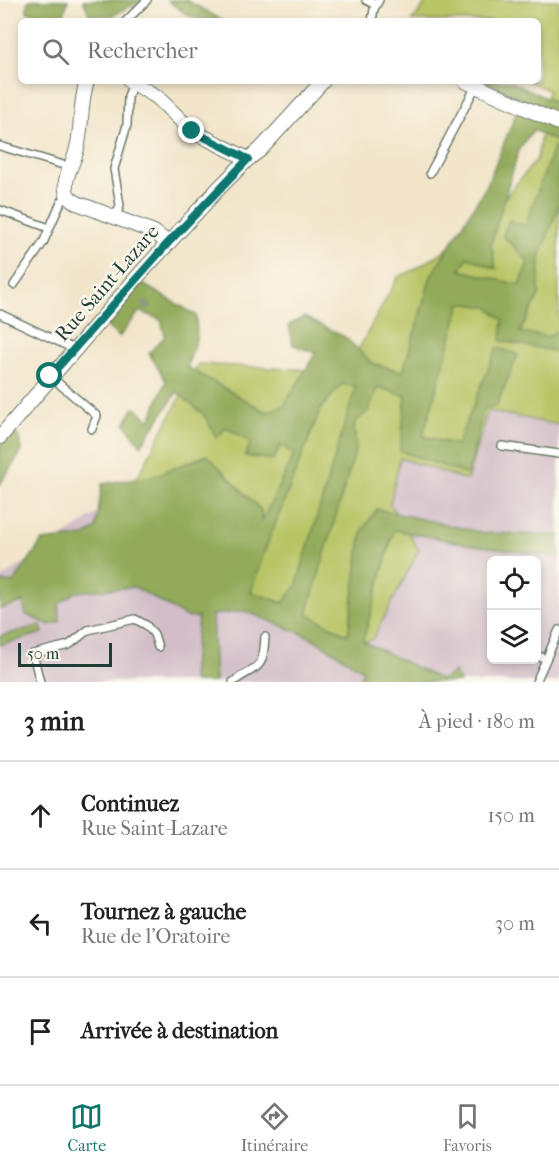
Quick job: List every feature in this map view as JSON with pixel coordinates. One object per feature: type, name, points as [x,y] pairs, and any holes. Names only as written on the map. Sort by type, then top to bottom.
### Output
[{"type":"street","points":[[86,84],[80,116],[80,138],[70,167],[66,190],[68,195],[77,203],[154,232],[168,243]]},
{"type":"street","points":[[135,84],[157,98],[192,131],[248,159]]},
{"type":"street","name":"Rue Saint-Lazare","points":[[0,437],[50,376],[168,243],[248,159],[260,150],[320,84]]},
{"type":"street","points":[[472,84],[559,123]]},
{"type":"lane","points":[[129,18],[147,0]]},
{"type":"lane","points":[[366,0],[377,3],[373,18]]},
{"type":"lane","points":[[116,217],[120,205],[114,169],[127,125],[128,96],[131,84]]},
{"type":"lane","points":[[430,173],[470,84]]},
{"type":"lane","points":[[0,146],[70,167]]},
{"type":"lane","points":[[14,285],[44,243],[61,202],[68,195]]},
{"type":"lane","points":[[0,210],[49,228]]},
{"type":"lane","points":[[0,314],[74,349]]},
{"type":"lane","points":[[50,376],[97,416],[92,429]]},
{"type":"lane","points":[[502,446],[559,454]]},
{"type":"lane","points":[[40,682],[33,654],[69,645],[88,630],[135,619],[146,624],[154,634],[158,647]]},
{"type":"lane","points":[[536,682],[559,630]]},
{"type":"lane","points":[[233,682],[264,660],[265,637]]},
{"type":"lane","points":[[541,657],[546,659]]},
{"type":"shaded area","points":[[488,411],[559,425],[559,682],[0,682],[0,579],[130,491],[418,550],[390,504],[400,458],[467,479]]},
{"type":"green space","points":[[68,0],[63,18],[43,18],[43,14],[27,12],[28,1]]},
{"type":"green space","points":[[83,0],[143,0],[110,17],[89,14]]},
{"type":"green space","points":[[168,0],[186,0],[219,18],[198,18],[181,11]]},
{"type":"green space","points":[[428,0],[559,0],[559,425],[488,411],[467,480],[400,458],[390,504],[419,550],[373,639],[356,645],[256,608],[130,491],[198,364],[346,372],[398,277],[416,269],[450,247],[493,212],[537,159],[548,90],[534,84],[541,84],[541,18],[414,18]]},
{"type":"green space","points":[[490,84],[516,84],[559,104],[559,143],[533,130],[519,149],[491,244],[496,269],[468,257],[460,270],[520,285],[528,261],[503,236],[509,220],[525,226],[554,146],[559,148],[559,205],[540,257],[539,296],[520,332],[548,337],[559,329],[559,352],[501,341],[503,320],[488,307],[461,303],[423,436],[457,445],[497,348],[518,355],[496,406],[484,408],[468,475],[400,451],[406,396],[378,387],[368,411],[354,423],[356,448],[307,614],[348,635],[362,531],[377,509],[485,533],[559,535],[559,557],[473,545],[394,530],[363,641],[441,680],[455,672],[460,682],[359,682],[363,670],[310,637],[245,611],[212,615],[215,682],[194,682],[192,676],[198,617],[188,618],[135,587],[76,592],[59,604],[60,622],[50,625],[26,615],[23,602],[0,609],[0,582],[14,582],[42,541],[85,536],[96,528],[102,484],[153,476],[207,455],[261,510],[262,521],[294,455],[281,445],[273,460],[245,456],[251,442],[226,427],[217,438],[204,415],[177,392],[141,446],[125,424],[134,407],[150,420],[166,381],[149,353],[165,336],[161,320],[140,311],[119,337],[107,327],[141,283],[196,315],[197,337],[187,367],[266,412],[284,406],[316,353],[293,345],[289,325],[304,317],[345,337],[372,363],[403,372],[431,276],[486,187],[522,99]],"holes":[[[342,384],[356,386],[296,587],[283,603],[251,592],[263,555],[321,408]]]},
{"type":"green space","points":[[0,430],[18,435],[22,451],[0,484]]},
{"type":"green space","points":[[41,625],[43,633],[0,645],[0,636]]},
{"type":"route","points":[[50,376],[168,243],[248,159],[192,131]]}]
